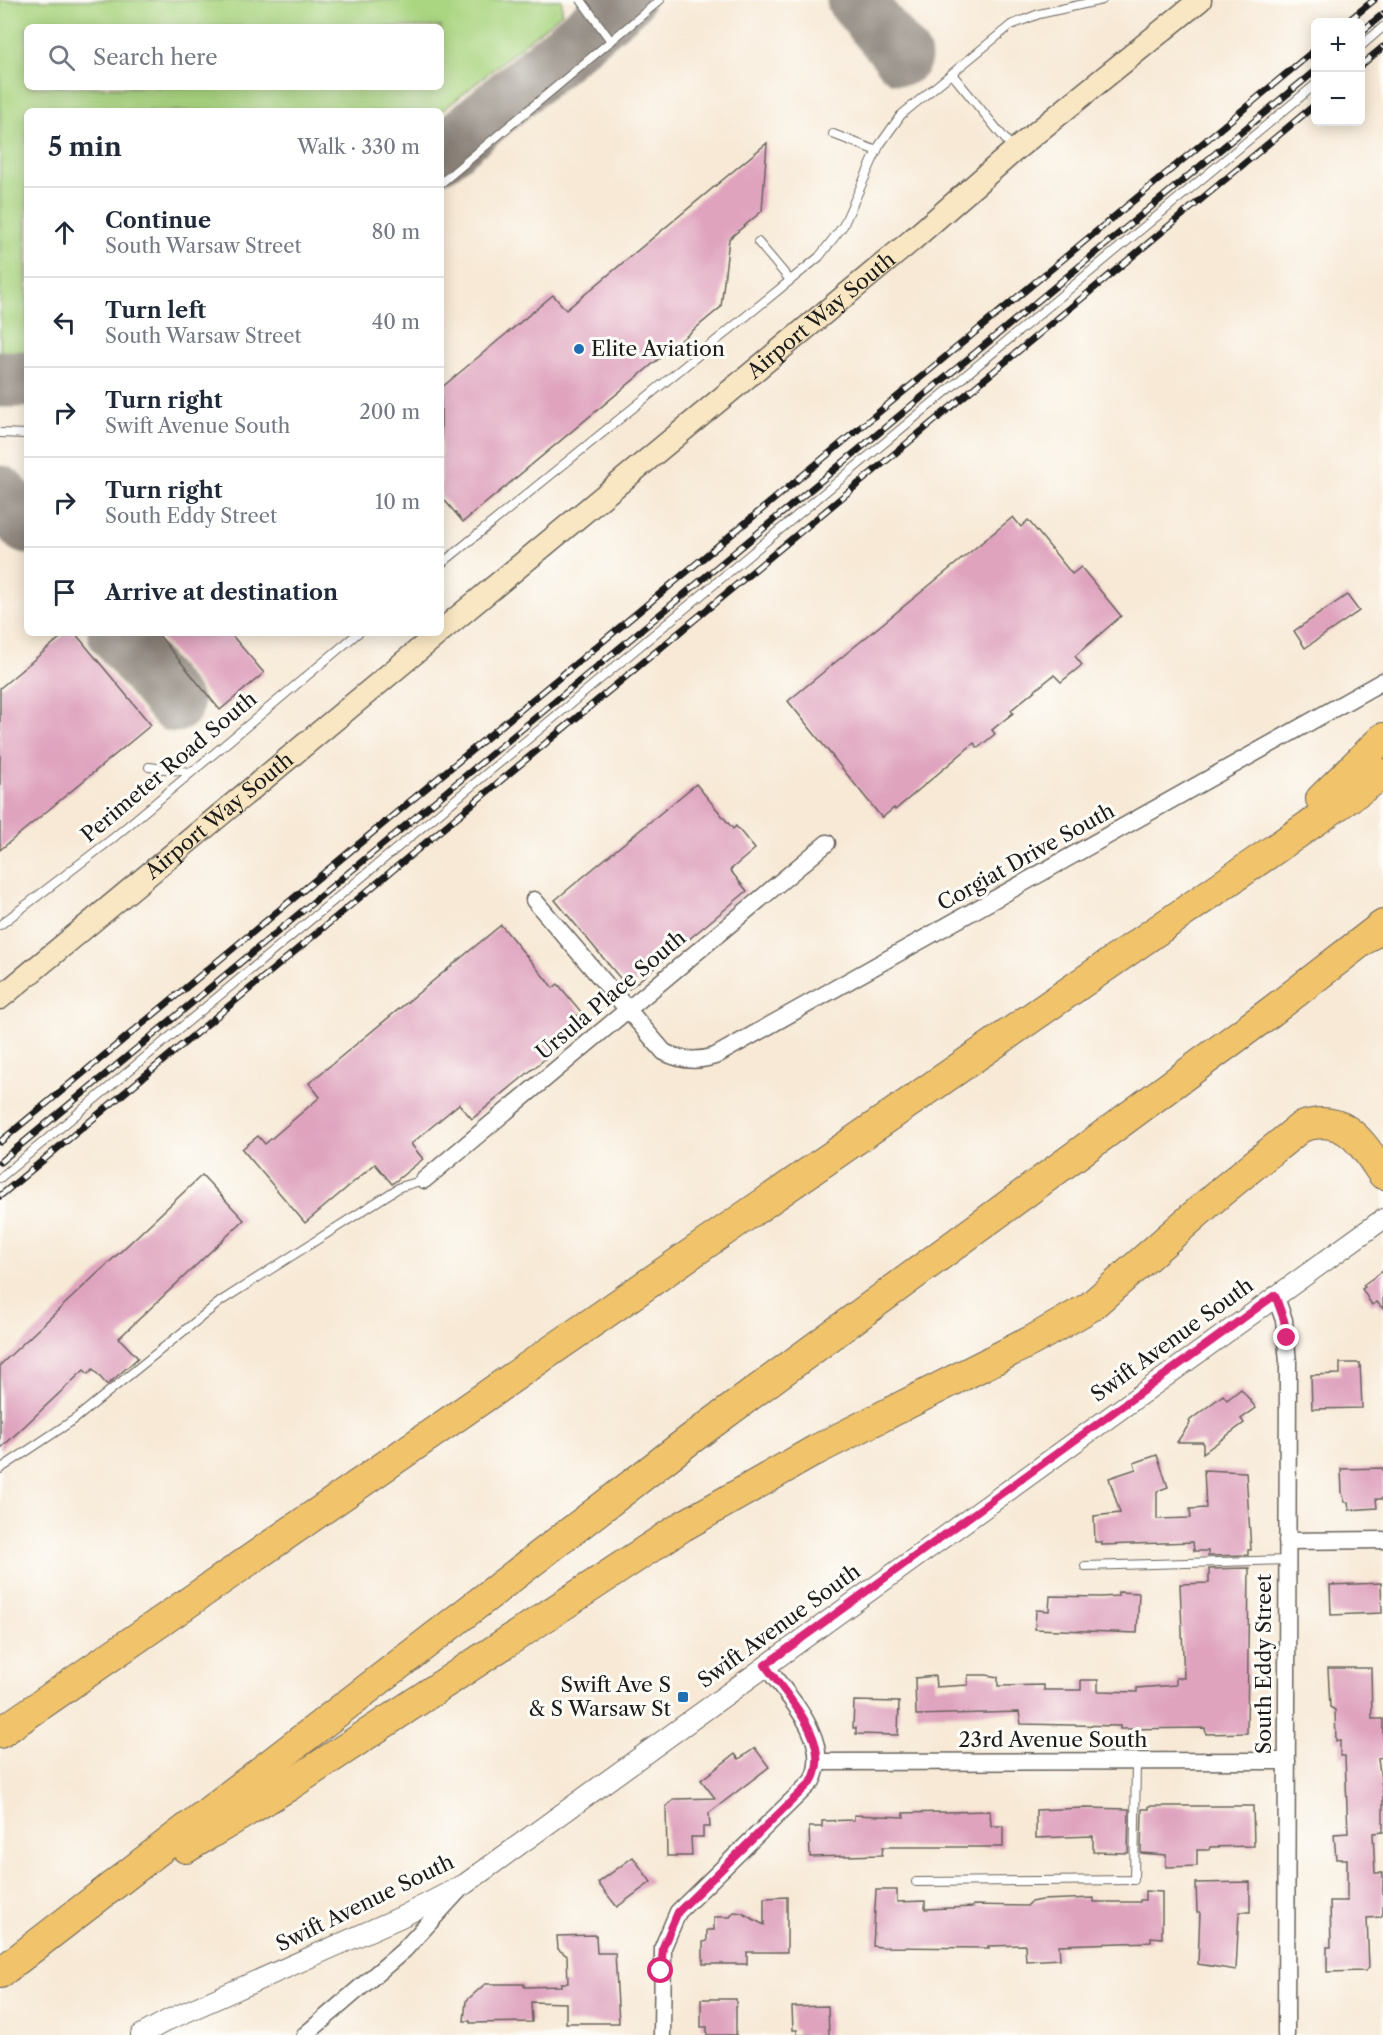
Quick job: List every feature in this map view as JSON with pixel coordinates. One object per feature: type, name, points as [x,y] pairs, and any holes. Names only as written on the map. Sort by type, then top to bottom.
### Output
[{"type":"highway","points":[[1270,850],[1383,738]]},
{"type":"highway","points":[[0,1732],[1270,850],[1383,774]]},
{"type":"highway","points":[[0,1973],[65,1920],[688,1441],[1268,1014],[1383,925]]},
{"type":"highway","points":[[65,1920],[290,1785],[683,1526],[816,1450],[1033,1340],[1090,1308],[1246,1170],[1301,1127],[1314,1123],[1341,1126],[1360,1142],[1383,1174]]},
{"type":"main road","name":"Airport Way South","points":[[444,629],[902,249],[1015,150],[1200,0]]},
{"type":"main road","name":"Airport Way South","points":[[0,998],[435,636]]},
{"type":"street","name":"Corgiat Drive South","points":[[628,1010],[664,1052],[686,1060],[701,1060],[715,1056],[1383,681]]},
{"type":"street","name":"Ursula Place South","points":[[424,1180],[827,843]]},
{"type":"street","points":[[534,900],[628,1010]]},
{"type":"street","name":"Swift Avenue South","points":[[141,2035],[168,2020],[401,1917],[465,1884],[1275,1295],[1383,1220]]},
{"type":"street","name":"South Eddy Street","points":[[1275,1295],[1284,1320],[1287,1338],[1286,2035]]},
{"type":"street","points":[[1287,1541],[1383,1540]]},
{"type":"street","points":[[662,2035],[663,1947],[678,1912],[812,1781],[819,1762],[819,1750],[814,1735],[765,1665]]},
{"type":"street","name":"23rd Avenue South","points":[[819,1762],[1287,1761]]},
{"type":"street","points":[[305,2035],[404,1950],[465,1884]]},
{"type":"lane","points":[[581,0],[611,41]]},
{"type":"lane","points":[[444,180],[660,0]]},
{"type":"lane","points":[[444,562],[819,257],[843,226],[877,151],[902,115],[1011,25],[1024,18],[1102,0]]},
{"type":"lane","points":[[1365,43],[1383,27]]},
{"type":"lane","points":[[952,74],[1015,150]]},
{"type":"lane","points":[[0,1178],[1311,88]]},
{"type":"lane","points":[[833,134],[877,151]]},
{"type":"lane","points":[[758,242],[790,280]]},
{"type":"lane","points":[[0,434],[24,434]]},
{"type":"lane","name":"Perimeter Road South","points":[[2,920],[112,838],[354,636]]},
{"type":"lane","points":[[149,767],[190,772]]},
{"type":"lane","points":[[0,1469],[75,1419],[220,1301],[400,1187],[424,1180]]},
{"type":"lane","points":[[1085,1566],[1287,1560]]},
{"type":"lane","points":[[916,1881],[1134,1880],[1136,1763]]},
{"type":"green space","points":[[0,0],[562,0],[562,13],[444,110],[24,108],[24,369],[0,367]]},
{"type":"building","name":"Elite Aviation","points":[[767,143],[762,211],[729,239],[721,307],[463,522],[444,500],[444,386],[553,295],[566,310]]},
{"type":"building","points":[[1013,517],[1021,527],[1028,520],[1072,574],[1081,567],[1121,616],[1075,656],[1082,665],[1061,682],[1054,675],[1011,710],[1013,713],[992,730],[995,734],[978,748],[974,743],[895,810],[894,808],[882,818],[788,701]]},
{"type":"building","points":[[1347,595],[1359,611],[1305,648],[1294,631]]},
{"type":"building","points":[[62,636],[77,636],[151,725],[0,850],[0,688]]},
{"type":"building","points":[[159,636],[233,636],[264,673],[220,710]]},
{"type":"building","points":[[696,784],[733,829],[736,826],[755,849],[730,870],[747,891],[629,989],[555,900]]},
{"type":"building","points":[[501,925],[553,988],[558,984],[582,1013],[577,1016],[585,1026],[472,1119],[459,1104],[411,1144],[423,1159],[392,1184],[375,1164],[305,1223],[242,1149],[258,1136],[265,1144],[320,1097],[309,1083]]},
{"type":"building","points":[[202,1175],[244,1220],[119,1338],[138,1358],[107,1385],[93,1369],[88,1374],[84,1370],[0,1449],[0,1365]]},
{"type":"building","points":[[1383,1271],[1383,1309],[1377,1302],[1372,1305],[1362,1289],[1365,1287],[1363,1285]]},
{"type":"building","points":[[1340,1363],[1360,1363],[1362,1408],[1312,1409],[1311,1375],[1340,1374]]},
{"type":"building","points":[[1241,1389],[1256,1408],[1241,1419],[1244,1423],[1203,1453],[1203,1442],[1177,1442],[1190,1423],[1189,1421],[1223,1395],[1227,1400]]},
{"type":"building","points":[[1157,1455],[1168,1487],[1157,1491],[1157,1519],[1191,1518],[1190,1509],[1206,1508],[1204,1470],[1246,1472],[1251,1550],[1248,1550],[1248,1555],[1208,1556],[1208,1551],[1194,1551],[1193,1542],[1102,1545],[1102,1542],[1095,1542],[1094,1516],[1120,1513],[1109,1478],[1136,1469],[1134,1463]]},
{"type":"building","points":[[1383,1468],[1383,1499],[1376,1499],[1377,1508],[1349,1510],[1348,1502],[1345,1502],[1342,1493],[1341,1469]]},
{"type":"building","points":[[1249,1568],[1247,1733],[1206,1734],[1205,1728],[1120,1729],[1120,1726],[1021,1724],[1019,1712],[916,1715],[915,1678],[935,1676],[936,1687],[968,1685],[968,1675],[986,1675],[998,1677],[998,1686],[1044,1685],[1044,1690],[1081,1690],[1081,1680],[1098,1680],[1098,1691],[1137,1692],[1137,1688],[1176,1685],[1176,1678],[1184,1678],[1180,1584],[1209,1583],[1209,1569]]},
{"type":"building","points":[[1381,1583],[1382,1613],[1331,1615],[1330,1585]]},
{"type":"building","points":[[1118,1592],[1139,1593],[1137,1633],[1035,1629],[1036,1610],[1049,1611],[1050,1596],[1118,1596]]},
{"type":"building","points":[[1328,1668],[1371,1668],[1372,1719],[1383,1719],[1383,1757],[1378,1758],[1383,1795],[1383,1832],[1373,1833],[1375,1873],[1383,1873],[1383,1913],[1381,1917],[1367,1918],[1369,1968],[1365,1971],[1327,1972],[1327,1947],[1331,1947],[1330,1901],[1347,1901],[1347,1859],[1336,1859],[1334,1834],[1348,1833],[1345,1756],[1340,1756],[1340,1740],[1336,1741],[1335,1710],[1330,1707]]},
{"type":"building","points":[[854,1701],[899,1702],[898,1735],[856,1734],[856,1728],[853,1728]]},
{"type":"building","points":[[755,1748],[769,1767],[709,1813],[710,1827],[703,1827],[703,1837],[691,1837],[692,1856],[667,1856],[666,1806],[675,1799],[715,1798],[701,1780],[735,1754],[739,1759]]},
{"type":"building","points":[[1149,1806],[1253,1806],[1254,1846],[1210,1847],[1209,1850],[1197,1850],[1197,1866],[1166,1867],[1166,1855],[1141,1853],[1142,1809],[1149,1809]]},
{"type":"building","points":[[1129,1809],[1128,1853],[1093,1852],[1093,1836],[1036,1838],[1036,1810]]},
{"type":"building","points":[[990,1811],[991,1826],[1003,1826],[1003,1847],[883,1847],[882,1855],[810,1857],[809,1827],[822,1827],[822,1821],[854,1820],[854,1815],[904,1817],[903,1813]]},
{"type":"building","points":[[633,1857],[651,1882],[617,1907],[598,1883]]},
{"type":"building","points":[[1250,1882],[1250,1912],[1239,1912],[1236,1970],[1198,1964],[1200,1912],[1197,1912],[1196,1883]]},
{"type":"building","points":[[876,1890],[897,1890],[897,1902],[925,1901],[925,1909],[973,1907],[973,1905],[1027,1906],[1031,1902],[1041,1900],[1094,1898],[1094,1902],[1140,1902],[1140,1900],[1145,1900],[1145,1891],[1162,1892],[1162,1938],[1151,1937],[1151,1942],[1059,1945],[1060,1959],[1026,1961],[1025,1945],[988,1946],[989,1948],[873,1946]]},
{"type":"building","points":[[787,1897],[787,1952],[747,1952],[747,1964],[703,1964],[703,1942],[707,1941],[707,1930],[714,1930],[714,1917],[730,1917],[734,1912],[742,1913],[764,1925],[764,1898]]},
{"type":"building","points":[[596,1935],[597,1953],[615,1953],[619,2023],[566,2023],[566,2003],[531,2002],[532,2022],[470,2023],[470,2021],[464,2021],[466,2001],[485,1984],[524,1984],[524,1987],[561,1986],[561,1983],[568,1983],[567,1956],[558,1949],[557,1936]]},
{"type":"building","points":[[701,1999],[736,1999],[736,2035],[707,2035],[707,2027],[701,2027]]},
{"type":"building","points":[[828,2006],[829,2035],[797,2035],[797,2030],[793,2030],[792,2007]]},
{"type":"taxiway","points":[[444,151],[625,0]]},
{"type":"taxiway","points":[[855,0],[903,57]]},
{"type":"taxiway","points":[[0,379],[24,379]]},
{"type":"taxiway","points":[[0,494],[24,522]]},
{"type":"taxiway","points":[[118,636],[175,704]]},
{"type":"railway","points":[[1352,18],[1374,0]]},
{"type":"railway","points":[[1365,29],[1383,14]]},
{"type":"railway","points":[[1365,62],[1383,47]]},
{"type":"railway","points":[[0,1142],[1311,53]]},
{"type":"railway","points":[[0,1162],[1314,72]]},
{"type":"railway","points":[[0,1196],[1311,108]]},
{"type":"place","name":"Elite Aviation","points":[[579,349]]},
{"type":"place","name":"Swift Ave S & S Warsaw St","points":[[683,1697]]},
{"type":"route","points":[[661,1971],[663,1947],[678,1912],[691,1896],[812,1781],[816,1774],[819,1750],[814,1735],[765,1665],[1275,1295],[1284,1320],[1287,1338]]}]
